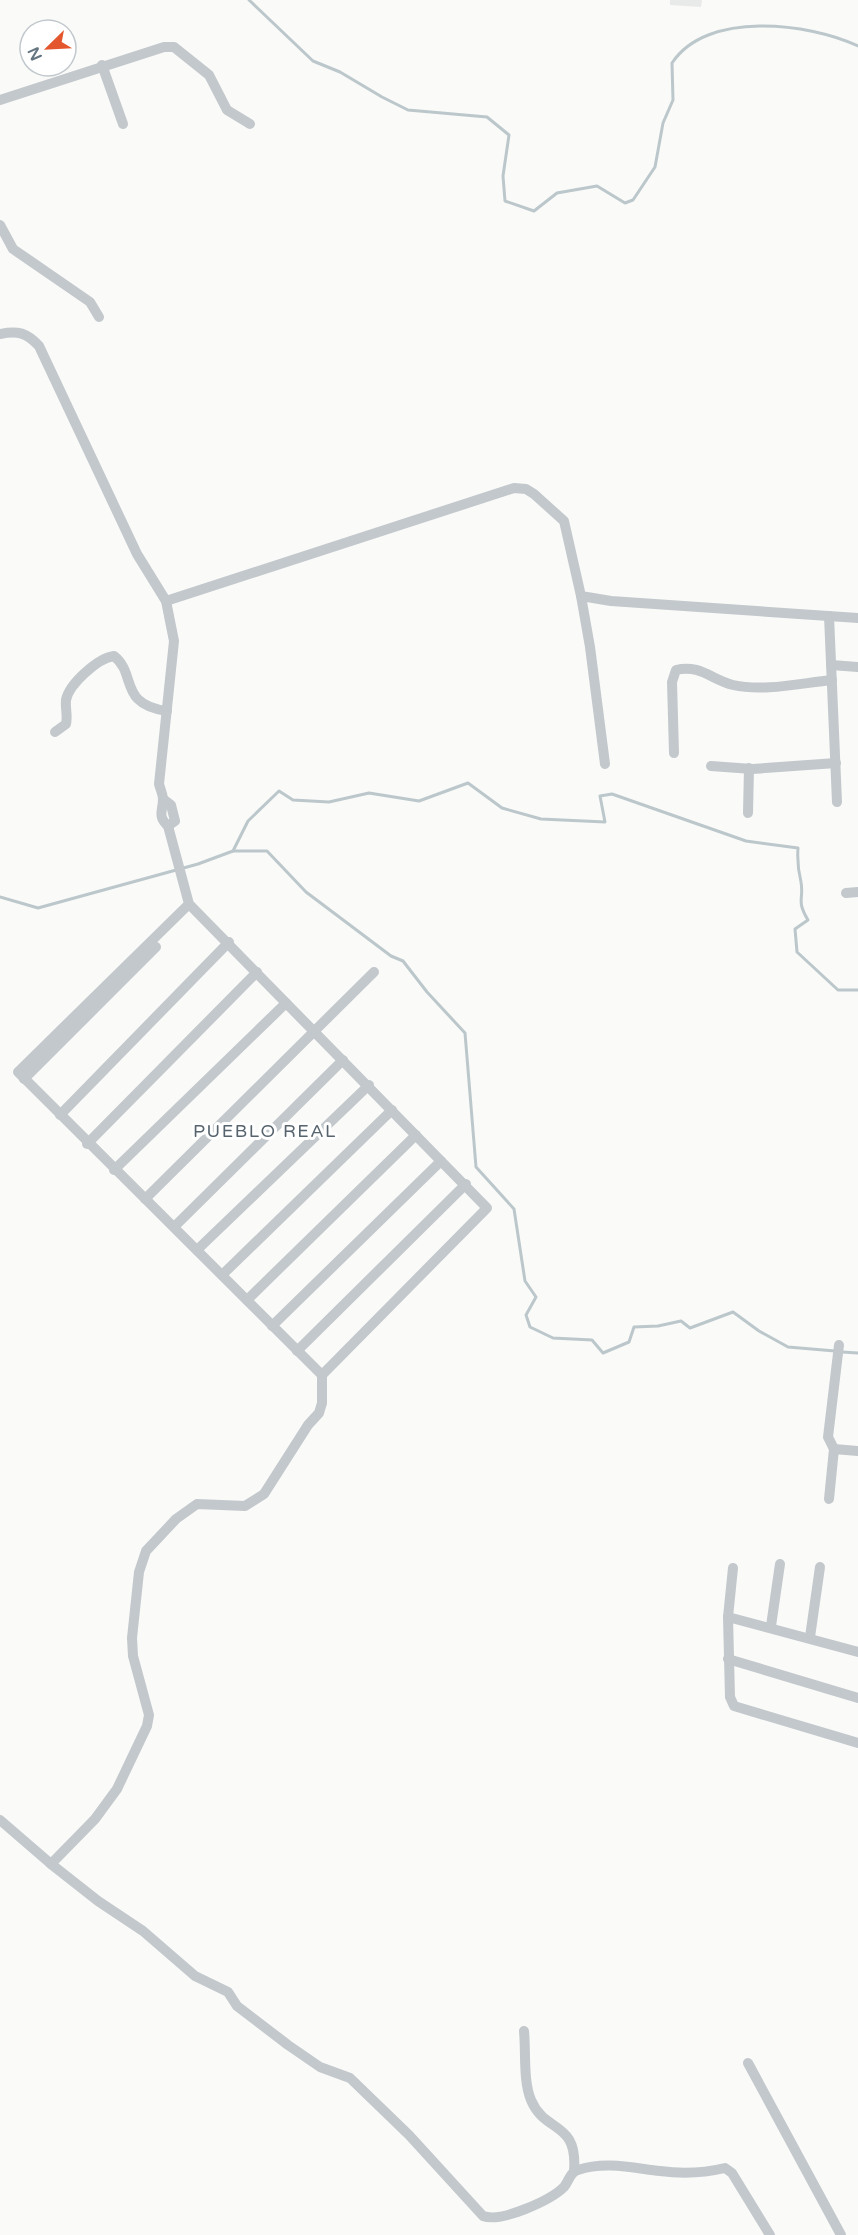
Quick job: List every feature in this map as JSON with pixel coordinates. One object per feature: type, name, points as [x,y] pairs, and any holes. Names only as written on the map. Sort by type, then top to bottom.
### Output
[{"type":"street","points":[[0,100],[102,65],[164,47],[174,47],[209,75],[227,110],[250,124]]},
{"type":"street","points":[[102,65],[123,124]]},
{"type":"street","points":[[0,225],[13,249],[90,302],[99,317]]},
{"type":"street","points":[[0,334],[19,332],[29,336],[39,346],[137,554],[166,601],[174,641],[159,784],[163,799],[159,809],[162,821],[168,826],[192,906],[441,1161],[486,1204],[487,1211],[322,1375],[322,1403],[319,1413],[308,1425],[264,1494],[245,1506],[197,1504],[176,1520],[146,1551],[139,1572],[132,1638],[137,1676],[147,1705],[147,1726],[117,1789],[95,1819],[51,1864]]},
{"type":"street","points":[[166,601],[514,488],[526,489],[564,521],[581,596],[605,764]]},
{"type":"street","points":[[581,596],[611,601],[858,618]]},
{"type":"street","points":[[829,615],[837,802]]},
{"type":"street","points":[[55,732],[66,724],[66,699],[72,686],[98,661],[106,657],[114,657],[121,662],[129,689],[136,697],[157,710],[167,711]]},
{"type":"street","points":[[831,665],[858,667]]},
{"type":"street","points":[[674,753],[672,682],[676,670],[702,669],[734,685],[757,687],[832,680]]},
{"type":"street","points":[[711,766],[749,768],[836,763]]},
{"type":"street","points":[[748,813],[749,768]]},
{"type":"street","points":[[846,892],[858,892]]},
{"type":"street","points":[[192,906],[18,1072],[87,1144],[322,1375]]},
{"type":"street","points":[[60,1115],[229,942]]},
{"type":"street","points":[[87,1144],[257,972]]},
{"type":"street","points":[[145,1199],[374,972]]},
{"type":"street","points":[[114,1170],[286,1003]]},
{"type":"street","points":[[174,1227],[343,1060]]},
{"type":"street","points":[[197,1250],[369,1085]]},
{"type":"street","points":[[222,1275],[392,1110]]},
{"type":"street","points":[[248,1300],[416,1135]]},
{"type":"street","points":[[272,1326],[441,1161]]},
{"type":"street","points":[[297,1351],[466,1184]]},
{"type":"street","points":[[829,1499],[834,1449],[828,1437],[839,1346]]},
{"type":"street","points":[[834,1449],[858,1450]]},
{"type":"street","points":[[771,1626],[780,1564]]},
{"type":"street","points":[[810,1637],[820,1567]]},
{"type":"street","points":[[733,1568],[728,1617],[728,1659],[730,1700],[734,1706],[858,1743]]},
{"type":"street","points":[[728,1617],[771,1626],[858,1652]]},
{"type":"street","points":[[728,1659],[858,1698]]},
{"type":"street","points":[[0,1820],[98,1901],[143,1931],[195,1976],[228,1992],[237,2006],[320,2067],[350,2078],[409,2135],[483,2216],[496,2218],[521,2211],[560,2190],[574,2171],[575,2155],[569,2138],[560,2127],[538,2112],[531,2101],[524,2031]]},
{"type":"street","points":[[748,2063],[841,2235]]},
{"type":"street","points":[[574,2171],[602,2165],[663,2172],[699,2172],[725,2168],[732,2173],[770,2235]]},
{"type":"shaded area","points":[[670,0],[702,0],[701,7],[670,5]]},
{"type":"waterway","points":[[249,0],[313,61],[340,72],[408,110],[487,117],[509,135],[503,176],[505,201],[534,211],[557,193],[597,186],[625,203],[633,200],[655,167],[663,123],[673,100],[672,63],[688,46],[709,35],[733,28],[787,27],[837,38],[858,46]]},
{"type":"waterway","points":[[0,897],[38,908],[198,864],[233,851],[248,821],[279,791],[293,800],[329,802],[369,793],[419,801],[468,783],[502,808],[541,819],[605,822],[600,796],[612,794],[746,841],[798,848],[802,888],[801,904],[808,920],[795,929],[797,952],[838,990],[858,990]]},
{"type":"waterway","points":[[233,851],[267,851],[306,892],[391,956],[403,961],[427,992],[465,1033],[476,1167],[514,1209],[525,1281],[536,1297],[526,1315],[530,1327],[553,1338],[592,1340],[603,1353],[629,1342],[634,1327],[658,1326],[681,1321],[690,1328],[733,1312],[759,1331],[788,1347],[835,1351]]},
{"type":"waterway","points":[[842,1352],[858,1353]]},
{"type":"district","name":"PUEBLO REAL","points":[[265,1131]]}]
